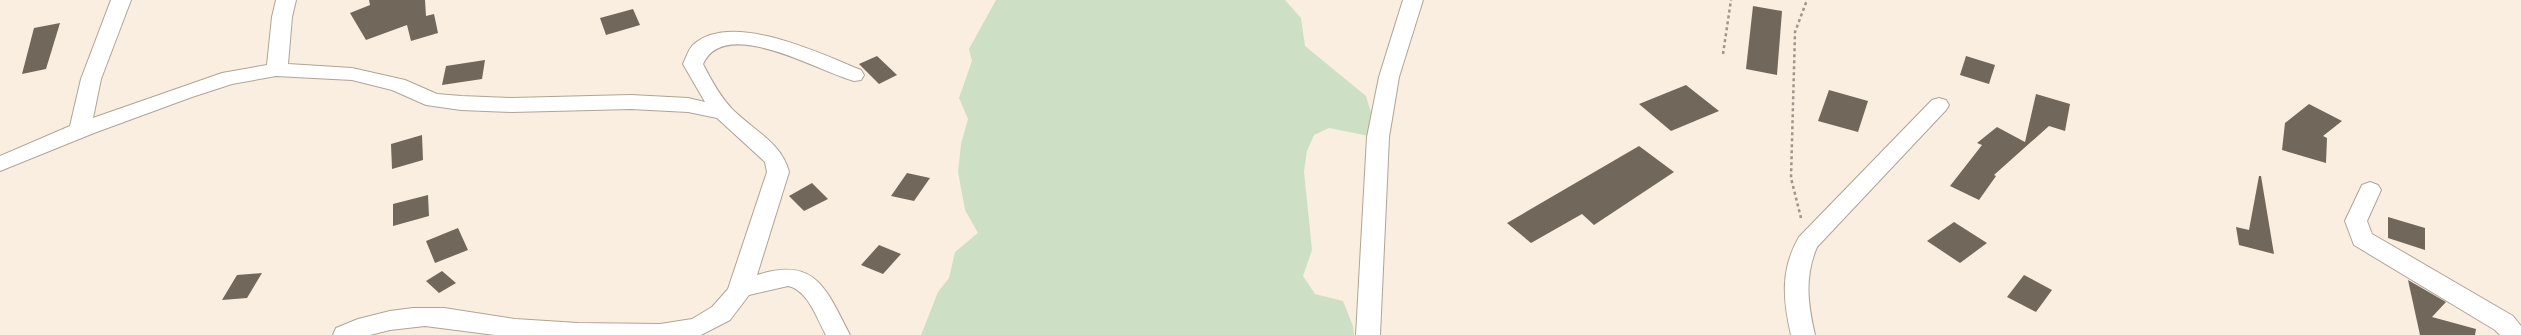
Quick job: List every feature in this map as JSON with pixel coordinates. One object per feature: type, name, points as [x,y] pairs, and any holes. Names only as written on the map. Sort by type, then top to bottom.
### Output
[{"type":"street","points":[[80,130],[91,79],[121,0]]},
{"type":"street","points":[[276,70],[282,54],[280,16],[286,0]]},
{"type":"street","points":[[1368,335],[1378,137],[1389,76],[1413,0]]},
{"type":"street","points":[[345,335],[359,328],[392,320],[437,317],[502,327],[589,334],[665,334],[693,328],[716,318],[733,304],[740,289],[778,172],[775,159],[724,112],[706,89],[694,64],[700,50],[714,41],[734,38],[764,42],[854,74]]},
{"type":"street","points":[[0,164],[80,130],[229,78],[276,70],[352,74],[398,85],[433,100],[461,103],[512,106],[631,102],[688,104],[724,112]]},
{"type":"street","points":[[1803,335],[1795,301],[1796,267],[1807,243],[1939,105]]},
{"type":"street","points":[[2370,190],[2356,221],[2362,239],[2504,322],[2514,335]]},
{"type":"street","points":[[740,289],[777,278],[794,278],[806,285],[816,295],[838,335]]},
{"type":"path","points":[[1723,54],[1731,0]]},
{"type":"path","points":[[1807,0],[1795,32],[1791,178],[1807,243]]},
{"type":"green space","points":[[996,0],[1285,0],[1301,18],[1305,46],[1366,96],[1372,116],[1369,136],[1329,128],[1314,135],[1307,151],[1304,171],[1312,250],[1303,276],[1315,294],[1343,301],[1353,326],[1354,335],[921,335],[938,292],[949,278],[955,252],[978,233],[965,210],[958,172],[961,144],[968,119],[959,98],[972,61],[969,49]]},
{"type":"building","points":[[369,0],[425,0],[426,16],[434,14],[438,33],[411,41],[407,25],[366,40],[350,13],[370,5]]},
{"type":"building","points":[[1753,6],[1782,11],[1777,75],[1746,69]]},
{"type":"building","points":[[633,9],[640,25],[606,35],[600,18]]},
{"type":"building","points":[[60,23],[46,69],[22,74],[34,28]]},
{"type":"building","points":[[877,56],[897,75],[879,84],[859,64]]},
{"type":"building","points":[[1966,56],[1995,65],[1989,84],[1960,75]]},
{"type":"building","points":[[485,60],[482,79],[442,85],[446,66]]},
{"type":"building","points":[[1686,85],[1719,111],[1671,131],[1639,104]]},
{"type":"building","points":[[1829,90],[1868,101],[1858,132],[1818,121]]},
{"type":"building","points":[[2036,94],[2070,104],[2065,131],[2049,126],[1994,175],[1996,176],[1979,200],[1950,186],[1982,145],[1977,143],[1997,127],[2025,142]]},
{"type":"building","points":[[2309,104],[2342,121],[2323,136],[2327,138],[2326,163],[2282,150],[2285,123]]},
{"type":"building","points":[[422,135],[423,160],[392,169],[391,144]]},
{"type":"building","points":[[1639,146],[1674,172],[1594,225],[1582,214],[1531,243],[1507,223]]},
{"type":"building","points":[[907,173],[930,178],[914,201],[891,196]]},
{"type":"building","points":[[2259,176],[2261,176],[2274,254],[2239,245],[2236,227],[2249,230]]},
{"type":"building","points":[[812,183],[828,199],[804,211],[789,196]]},
{"type":"building","points":[[428,195],[429,216],[393,226],[393,204]]},
{"type":"building","points":[[2388,217],[2425,228],[2425,250],[2388,238]]},
{"type":"building","points":[[1954,222],[1987,243],[1960,263],[1927,241]]},
{"type":"building","points":[[458,228],[468,250],[435,263],[426,241]]},
{"type":"building","points":[[879,245],[901,254],[883,274],[861,265]]},
{"type":"building","points":[[442,271],[456,283],[439,293],[426,281]]},
{"type":"building","points":[[262,273],[247,298],[222,300],[237,275]]},
{"type":"building","points":[[2024,275],[2052,290],[2036,312],[2007,297]]},
{"type":"building","points":[[2408,280],[2446,302],[2432,317],[2476,329],[2475,335],[2420,335]]}]
